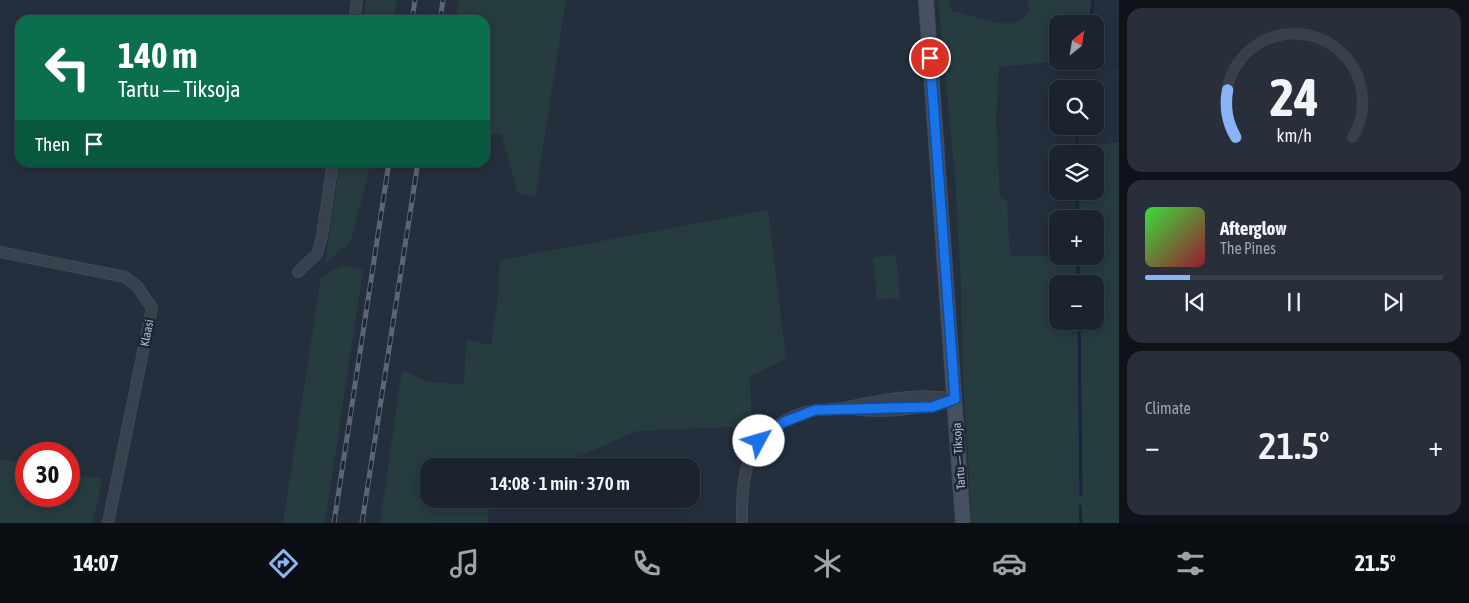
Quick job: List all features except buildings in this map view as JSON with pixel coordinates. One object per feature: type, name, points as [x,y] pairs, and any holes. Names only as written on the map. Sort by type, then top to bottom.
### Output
[{"type":"main road","name":"Tartu — Tiksoja","points":[[926,0],[963,523]]},
{"type":"street","points":[[355,15],[358,0]]},
{"type":"street","points":[[298,272],[317,254],[322,236],[332,167]]},
{"type":"street","name":"Klaasi","points":[[0,252],[125,277],[137,286],[152,308],[108,523]]},
{"type":"street","points":[[742,523],[743,478],[751,455],[759,441],[784,422],[802,413],[842,408],[859,410],[932,407],[955,399]]},
{"type":"green space","points":[[366,0],[397,0],[395,15],[364,15]]},
{"type":"green space","points":[[459,0],[566,0],[535,198],[517,193],[502,135],[490,134],[490,15],[456,15]]},
{"type":"green space","points":[[938,0],[950,0],[951,11],[994,22],[1011,23],[1020,21],[1030,11],[1027,0],[1093,0],[1091,15],[1049,15],[1049,62],[999,67],[996,118],[1000,197],[1007,201],[1010,256],[1049,256],[1049,265],[1104,265],[1104,210],[1078,210],[1077,200],[1104,200],[1104,145],[1098,145],[1119,142],[1119,523],[972,523],[962,363],[961,285],[955,177]]},
{"type":"green space","points":[[339,167],[370,167],[352,237],[348,244],[325,264]]},
{"type":"green space","points":[[768,210],[786,359],[750,376],[752,429],[741,437],[731,427],[637,431],[576,458],[420,458],[420,508],[490,508],[487,523],[380,523],[402,369],[427,382],[464,384],[466,340],[491,345],[497,305],[500,260]]},
{"type":"green space","points":[[896,255],[900,298],[877,300],[873,257]]},
{"type":"green space","points":[[343,265],[363,270],[325,523],[283,523],[321,277]]},
{"type":"green space","points":[[0,459],[15,462],[15,507],[80,507],[80,475],[102,479],[93,523],[0,523]]},
{"type":"waterway","points":[[1091,15],[1093,0]]},
{"type":"waterway","points":[[1077,135],[1077,145]]},
{"type":"waterway","points":[[1077,200],[1078,210]]},
{"type":"waterway","points":[[1078,265],[1078,275]]},
{"type":"waterway","points":[[1079,330],[1081,495]]},
{"type":"waterway","points":[[1080,506],[1081,523]]},
{"type":"railway","points":[[413,15],[415,0]]},
{"type":"railway","points":[[441,15],[443,0]]},
{"type":"railway","points":[[334,523],[388,167]]},
{"type":"railway","points":[[362,523],[417,167]]},
{"type":"route","points":[[759,441],[765,434],[784,422],[802,413],[815,410],[932,407],[955,399],[930,58]]}]
